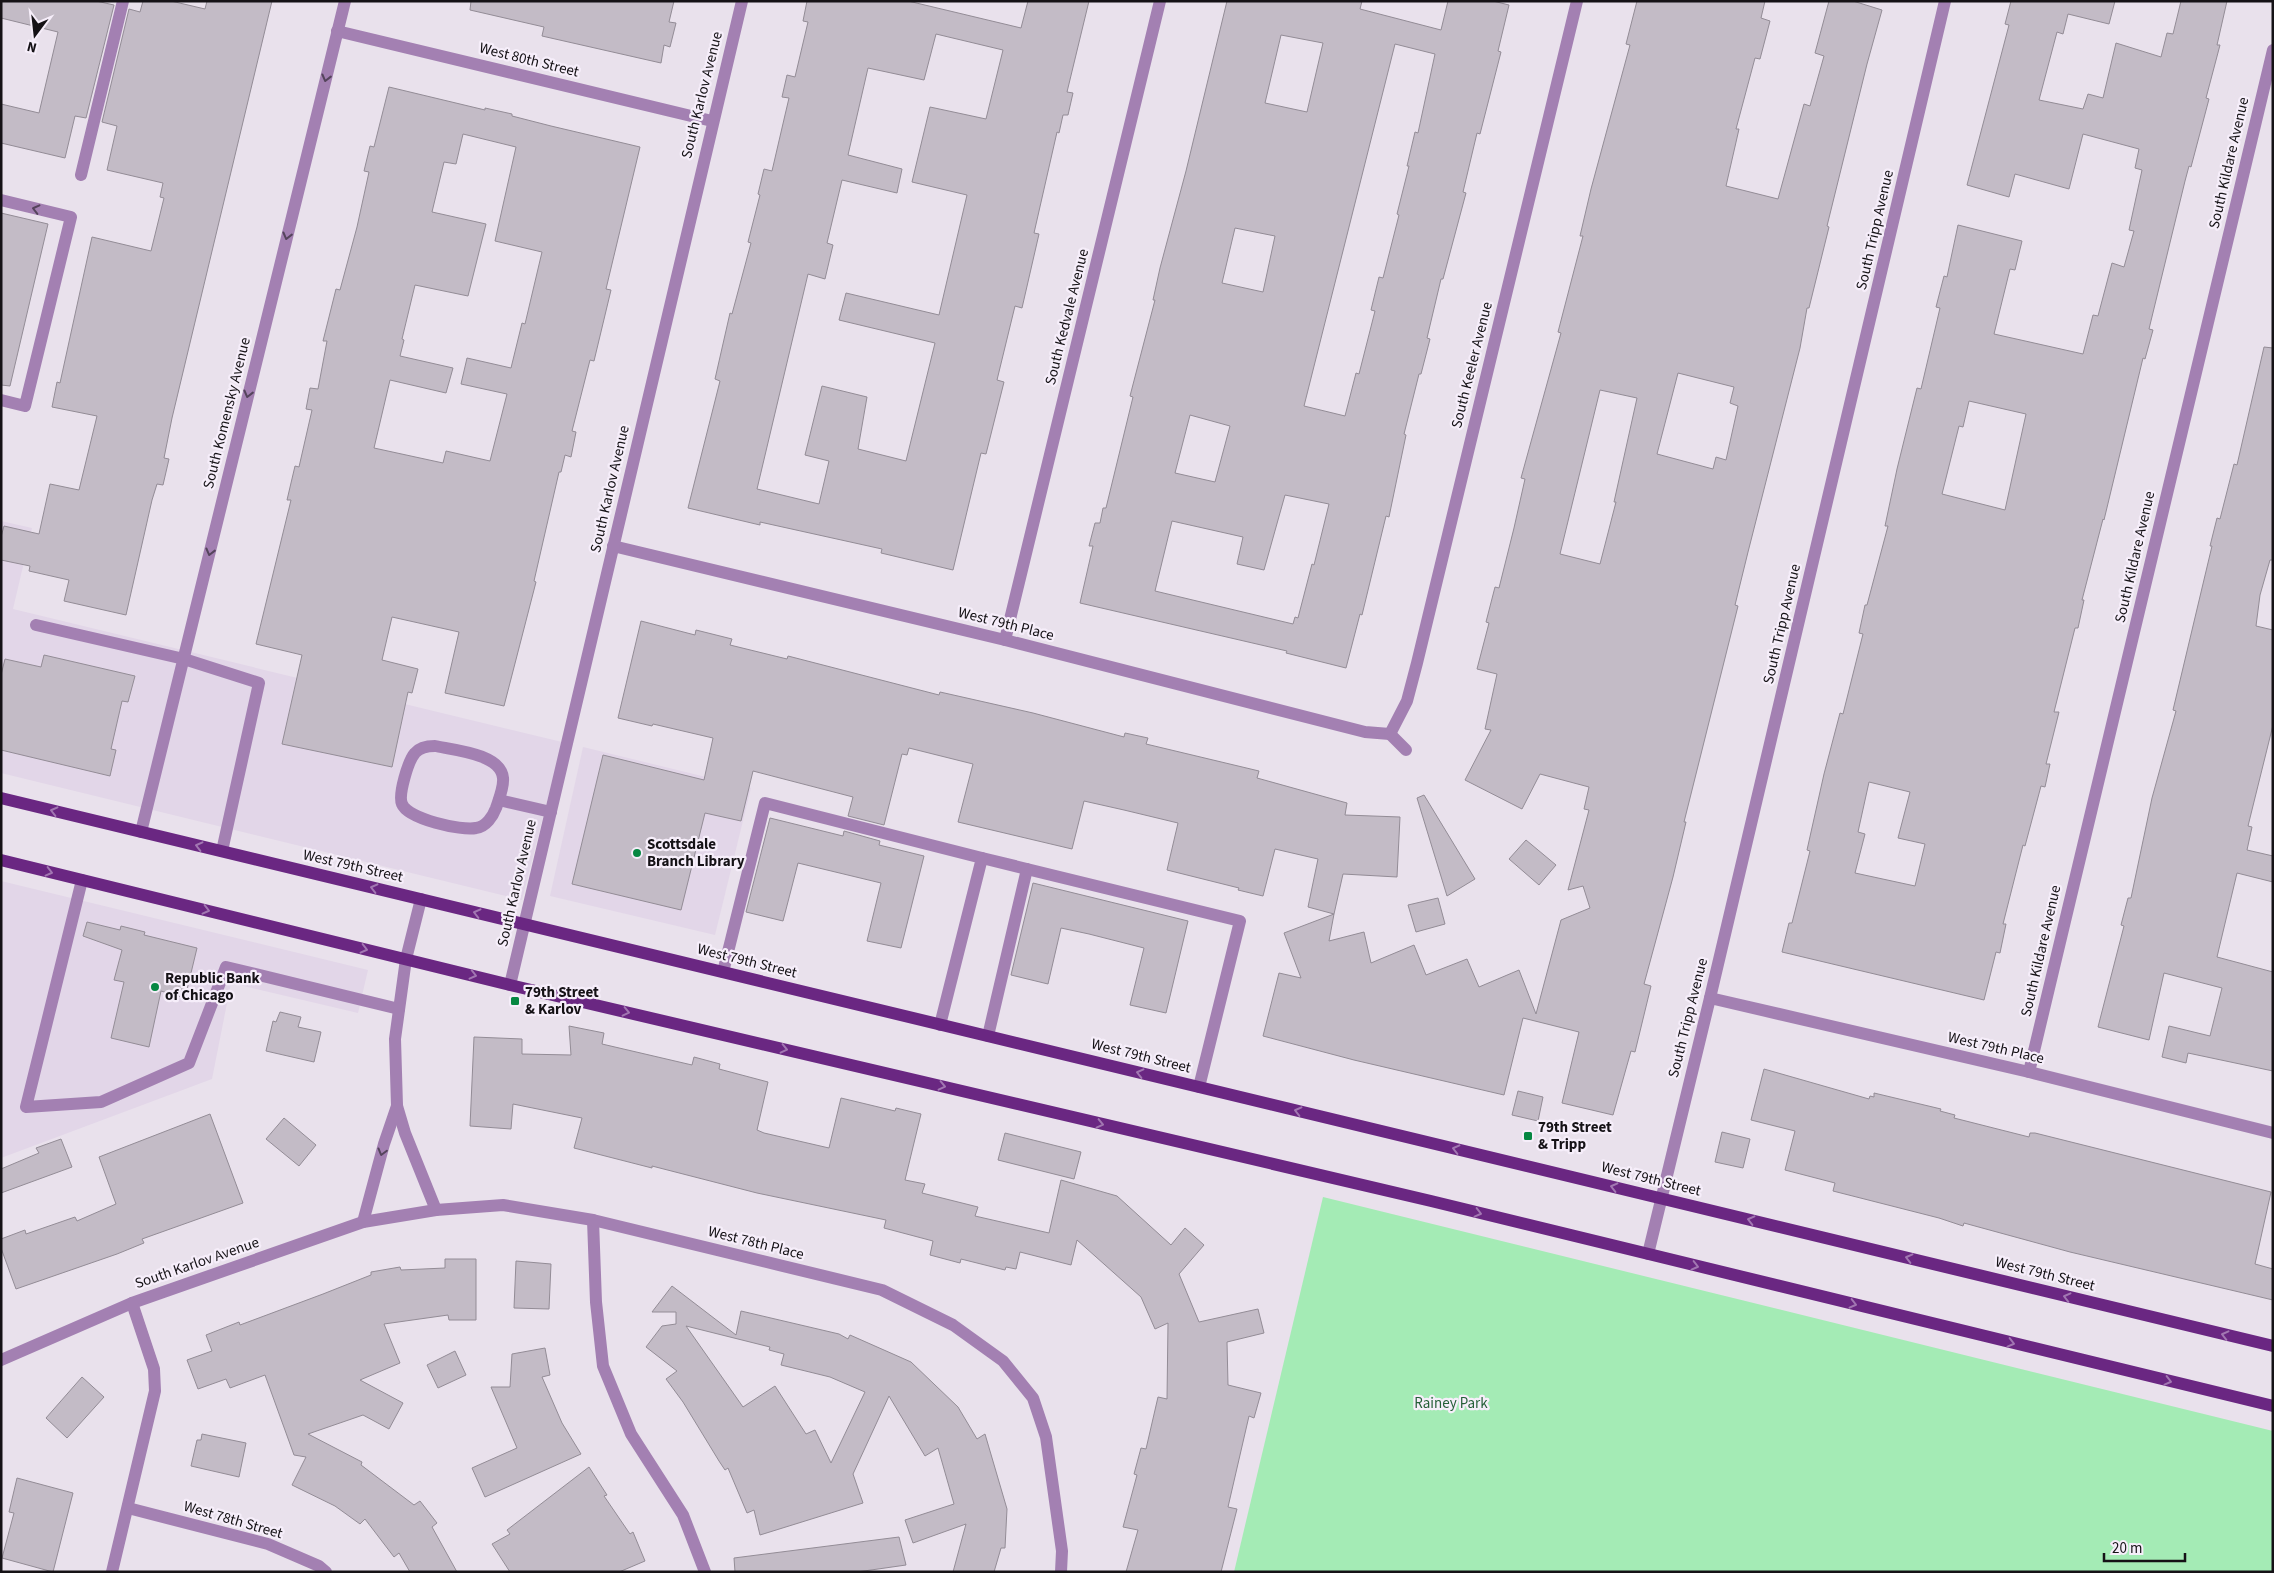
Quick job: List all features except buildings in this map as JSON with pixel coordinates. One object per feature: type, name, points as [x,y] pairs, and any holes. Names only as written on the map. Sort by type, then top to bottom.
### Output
[{"type":"main road","name":"West 79th Street","points":[[1,798],[2273,1346]]},
{"type":"main road","points":[[1,860],[510,985],[1648,1254],[2273,1406]]},
{"type":"street","points":[[81,176],[123,1]]},
{"type":"street","name":"South Komensky Avenue","points":[[141,832],[344,1]]},
{"type":"street","name":"South Karlov Avenue","points":[[510,985],[712,121],[742,1]]},
{"type":"street","name":"South Kedvale Avenue","points":[[1005,640],[1160,1]]},
{"type":"street","name":"South Keeler Avenue","points":[[1390,734],[1407,702],[1417,663],[1577,1]]},
{"type":"street","name":"South Tripp Avenue","points":[[1648,1254],[1945,1]]},
{"type":"street","name":"West 80th Street","points":[[337,31],[712,121]]},
{"type":"street","name":"South Kildare Avenue","points":[[2029,1072],[2273,50]]},
{"type":"street","points":[[1,200],[71,217],[25,406],[1,400]]},
{"type":"street","name":"West 79th Place","points":[[613,546],[1005,640],[1365,732],[1390,734]]},
{"type":"street","points":[[36,625],[184,658],[259,683],[222,851]]},
{"type":"street","points":[[1390,734],[1406,750]]},
{"type":"street","points":[[435,746],[481,756],[493,762],[500,769],[503,777],[499,800],[487,823],[478,828],[465,829],[411,814],[402,804],[402,792],[414,754],[424,747],[435,746]]},
{"type":"street","points":[[499,800],[551,812]]},
{"type":"street","points":[[723,972],[765,803],[1240,921],[1199,1087]]},
{"type":"street","points":[[940,1025],[982,858]]},
{"type":"street","points":[[988,1036],[1027,869]]},
{"type":"street","points":[[82,880],[26,1107],[101,1102],[190,1062],[226,967],[399,1009]]},
{"type":"street","points":[[421,899],[406,959],[395,1039],[398,1106],[405,1134],[436,1210]]},
{"type":"street","name":"West 79th Place","points":[[1710,998],[2029,1072],[2273,1133]]},
{"type":"street","points":[[363,1222],[384,1144],[398,1106]]},
{"type":"street","name":"West 78th Place","points":[[436,1210],[503,1205],[593,1220],[882,1290],[953,1325],[1002,1361],[1033,1398],[1046,1437],[1054,1485],[1062,1551],[1060,1572]]},
{"type":"street","name":"South Karlov Avenue","points":[[112,1572],[155,1391],[154,1370],[132,1303],[363,1222],[436,1210]]},
{"type":"street","points":[[593,1220],[596,1302],[604,1366],[631,1434],[683,1515],[704,1572]]},
{"type":"street","points":[[1,1360],[132,1303]]},
{"type":"street","name":"West 78th Street","points":[[128,1508],[268,1544],[319,1566],[326,1572]]},
{"type":"shaded area","points":[[1,521],[32,528],[13,609],[562,742],[522,900],[1,773]]},
{"type":"shaded area","name":"Scottsdale Branch Library","points":[[583,747],[751,788],[715,935],[550,896]]},
{"type":"shaded area","points":[[1,881],[368,970],[358,1013],[231,983],[212,1079],[1,1158]]},
{"type":"green space","name":"Rainey Park","points":[[1323,1197],[2273,1431],[2273,1572],[1234,1572]]},
{"type":"place","name":"Scottsdale Branch Library","points":[[637,853]]},
{"type":"place","name":"Republic Bank of Chicago","points":[[155,987]]},
{"type":"place","name":"79th Street & Karlov","points":[[515,1001]]},
{"type":"place","name":"79th Street & Tripp","points":[[1528,1136]]}]
